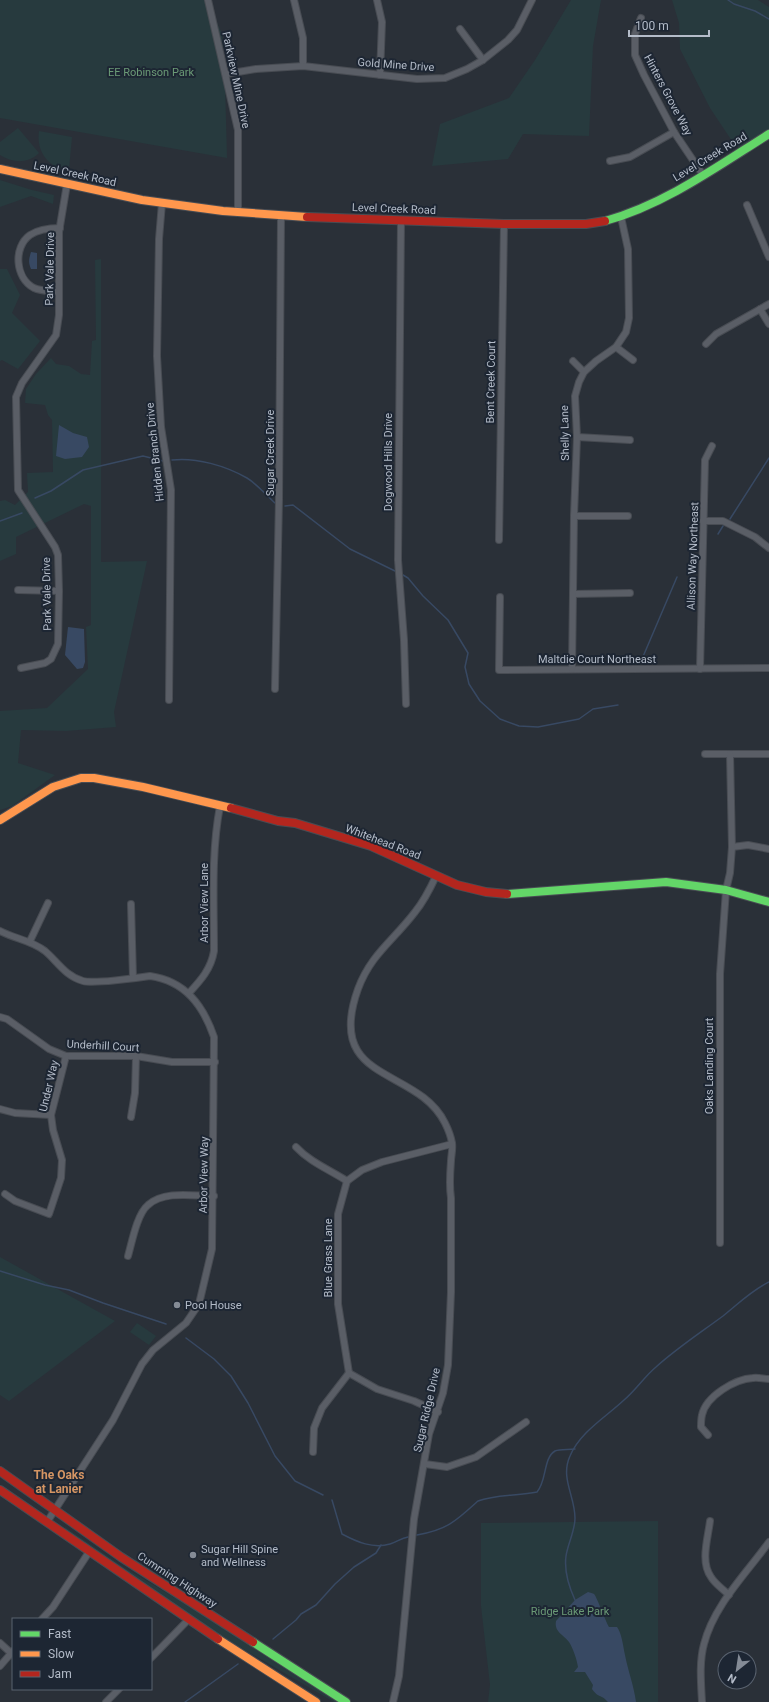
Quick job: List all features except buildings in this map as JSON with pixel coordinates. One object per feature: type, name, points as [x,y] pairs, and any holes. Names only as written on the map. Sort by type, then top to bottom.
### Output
[{"type":"main road","name":"Level Creek Road","points":[[0,169],[162,203],[238,212],[281,216],[504,224],[586,224],[603,222],[621,217],[670,194],[769,134]]},
{"type":"main road","name":"Whitehead Road","points":[[0,820],[52,787],[81,778],[94,778],[132,784],[278,821],[296,823],[371,846],[457,885],[495,893],[547,891],[666,882],[726,890],[769,902]]},
{"type":"main road","name":"Cumming Highway","points":[[0,1471],[55,1509],[121,1558],[346,1702]]},
{"type":"main road","points":[[0,1490],[221,1641],[316,1702]]},
{"type":"street","name":"Parkview Mine Drive","points":[[208,0],[238,130],[238,212]]},
{"type":"street","points":[[294,0],[303,38],[303,66]]},
{"type":"street","points":[[377,0],[382,22],[380,75]]},
{"type":"street","name":"Gold Mine Drive","points":[[226,74],[256,69],[303,66],[417,79],[445,78],[467,69],[482,60],[508,40],[517,30],[532,0]]},
{"type":"street","name":"Hinters Grove Way","points":[[641,18],[635,34],[635,55],[674,132],[703,175]]},
{"type":"street","points":[[460,29],[482,60]]},
{"type":"street","points":[[610,162],[630,157],[674,132]]},
{"type":"street","name":"Park Vale Drive","points":[[21,668],[44,663],[51,659],[58,644],[58,555],[55,547],[18,490],[16,397],[22,383],[56,335],[59,315],[58,292],[60,228],[67,184]]},
{"type":"street","name":"Hidden Branch Drive","points":[[162,203],[159,239],[157,356],[161,427],[171,490],[169,700]]},
{"type":"street","points":[[747,205],[769,256]]},
{"type":"street","name":"Sugar Creek Drive","points":[[275,689],[279,508],[281,216]]},
{"type":"street","name":"Shelly Lane","points":[[572,669],[574,516],[577,437],[575,396],[584,372],[596,361],[616,347],[626,332],[629,318],[628,249],[621,217]]},
{"type":"street","name":"Dogwood Hills Drive","points":[[400,220],[398,560],[404,640],[406,704]]},
{"type":"street","name":"Bent Creek Court","points":[[499,540],[504,224]]},
{"type":"street","points":[[58,292],[42,290],[30,285],[21,273],[18,260],[22,243],[31,234],[45,229],[60,228]]},
{"type":"street","points":[[706,344],[716,334],[769,304]]},
{"type":"street","points":[[760,309],[769,324]]},
{"type":"street","points":[[616,347],[633,360]]},
{"type":"street","points":[[573,361],[584,372]]},
{"type":"street","points":[[577,437],[630,440]]},
{"type":"street","name":"Allison Way Northeast","points":[[700,669],[705,460],[712,446]]},
{"type":"street","points":[[574,516],[628,516]]},
{"type":"street","points":[[703,520],[723,521],[755,537],[769,548]]},
{"type":"street","points":[[18,590],[59,591]]},
{"type":"street","points":[[573,594],[630,593]]},
{"type":"street","name":"Maltdie Court Northeast","points":[[500,597],[499,670],[769,668]]},
{"type":"street","points":[[705,754],[769,754]]},
{"type":"street","name":"Oaks Landing Court","points":[[720,1243],[720,979],[726,890],[730,873],[732,847],[730,754]]},
{"type":"street","name":"Arbor View Lane","points":[[189,993],[202,980],[212,961],[214,951],[215,829],[220,806]]},
{"type":"street","points":[[732,847],[748,845],[769,849]]},
{"type":"street","points":[[296,1147],[325,1169],[347,1182],[362,1170],[382,1162],[452,1144],[445,1123],[436,1110],[420,1095],[374,1069],[361,1056],[352,1037],[350,1015],[358,989],[369,964],[414,913],[425,898],[436,876]]},
{"type":"street","points":[[30,941],[48,903]]},
{"type":"street","points":[[131,904],[133,978]]},
{"type":"street","name":"Arbor View Way","points":[[0,932],[12,937],[30,941],[45,951],[63,970],[84,982],[157,977],[180,986],[189,993],[208,1020],[214,1037],[214,1196],[212,1249],[199,1304],[186,1323],[154,1350],[142,1364],[113,1420],[47,1522]]},
{"type":"street","name":"Underhill Court","points":[[0,1017],[10,1020],[49,1049],[66,1056],[136,1056],[172,1062],[215,1062]]},
{"type":"street","name":"Under Way","points":[[5,1194],[15,1201],[48,1214],[61,1178],[62,1160],[53,1130],[51,1115],[66,1056]]},
{"type":"street","points":[[131,1117],[135,1093],[136,1056]]},
{"type":"street","points":[[0,1109],[15,1113],[51,1115]]},
{"type":"street","name":"Sugar Ridge Drive","points":[[394,1702],[400,1676],[414,1519],[430,1434],[443,1393],[448,1350],[451,1260],[449,1184],[452,1144]]},
{"type":"street","name":"Blue Grass Lane","points":[[347,1182],[338,1214],[338,1304],[349,1373]]},
{"type":"street","points":[[128,1256],[140,1215],[147,1205],[165,1196],[214,1196]]},
{"type":"street","points":[[313,1452],[314,1428],[322,1408],[349,1373],[377,1389],[396,1394],[438,1412]]},
{"type":"street","points":[[708,1435],[701,1427],[702,1414],[708,1402],[727,1386],[740,1381],[753,1378],[769,1379]]},
{"type":"street","points":[[425,1464],[447,1467],[476,1457],[526,1422]]},
{"type":"street","points":[[710,1522],[705,1554],[706,1568],[711,1578],[729,1595]]},
{"type":"street","points":[[702,1702],[701,1679],[704,1644],[714,1615],[769,1542]]},
{"type":"street","points":[[43,1618],[53,1607],[89,1552]]},
{"type":"street","points":[[152,1657],[189,1618]]},
{"type":"street","points":[[0,1643],[12,1652],[0,1666]]},
{"type":"street","points":[[106,1702],[118,1690]]},
{"type":"green space","name":"EE Robinson Park","points":[[0,0],[207,0],[222,34],[227,158],[0,118]]},
{"type":"green space","points":[[571,0],[601,0],[593,46],[589,136],[523,134],[508,159],[432,166],[440,124],[509,98],[535,60]]},
{"type":"green space","points":[[672,0],[758,0],[769,7],[769,137],[745,153],[732,141],[710,108],[680,49],[679,23]]},
{"type":"green space","points":[[18,128],[39,153],[35,157],[25,161],[10,160],[0,155],[0,142]]},
{"type":"green space","points":[[39,131],[72,137],[69,169],[55,166],[45,158],[39,145]]},
{"type":"green space","points":[[0,180],[54,195],[53,204],[31,196],[0,207]]},
{"type":"green space","points":[[101,259],[101,562],[147,561],[114,712],[116,727],[66,731],[21,730],[18,763],[55,775],[12,806],[0,810],[0,711],[47,708],[88,669],[86,627],[91,625],[91,506],[84,504],[16,537],[16,554],[0,561],[0,501],[5,500],[15,505],[28,492],[27,473],[53,472],[52,420],[48,415],[45,405],[25,403],[26,389],[36,374],[51,358],[56,364],[69,366],[81,374],[90,375],[92,341],[96,340],[95,260]]},
{"type":"green space","points":[[0,269],[7,269],[20,295],[12,313],[40,341],[18,369],[2,360],[0,361]]},
{"type":"green space","points":[[0,1257],[115,1321],[9,1401],[0,1395]]},
{"type":"green space","points":[[137,1323],[156,1336],[149,1345],[130,1332]]},
{"type":"green space","name":"Ridge Lake Park","points":[[658,1521],[658,1702],[488,1702],[490,1685],[481,1606],[481,1523]]},
{"type":"green space","points":[[65,1527],[125,1568],[219,1624],[339,1702],[334,1702],[214,1632],[64,1531]]},
{"type":"water","points":[[31,252],[37,253],[37,269],[31,269],[30,267],[29,260]]},
{"type":"water","points":[[59,425],[73,433],[87,437],[89,447],[82,457],[65,459],[56,456]]},
{"type":"water","points":[[68,627],[84,629],[85,662],[83,668],[77,669],[65,655]]},
{"type":"water","points":[[588,1592],[594,1594],[609,1627],[617,1627],[619,1630],[636,1702],[608,1702],[594,1692],[592,1689],[593,1685],[585,1672],[574,1672],[578,1667],[575,1654],[569,1642],[556,1628],[556,1621],[575,1600]]},
{"type":"waterway","points":[[728,0],[734,4],[755,11],[769,19]]},
{"type":"waterway","points":[[35,498],[51,491],[83,470],[143,456],[163,461]]},
{"type":"waterway","points":[[730,519],[769,458]]},
{"type":"waterway","points":[[172,460],[181,459],[201,461],[230,470],[251,480],[275,503]]},
{"type":"waterway","points":[[285,506],[293,505],[350,549],[395,571]]},
{"type":"waterway","points":[[0,521],[22,513]]},
{"type":"waterway","points":[[718,534],[723,526]]},
{"type":"waterway","points":[[403,575],[408,578],[423,596],[448,620],[468,653],[465,667],[469,684],[480,701],[500,719],[519,726],[538,727],[579,719],[593,709],[618,705]]},
{"type":"waterway","points":[[642,659],[677,577]]},
{"type":"waterway","points":[[0,1271],[45,1285],[69,1290],[166,1324]]},
{"type":"waterway","points":[[575,1600],[571,1590],[566,1567],[567,1551],[575,1523],[574,1510],[567,1479],[567,1464],[574,1447],[594,1425],[628,1396],[664,1360],[751,1293],[769,1282]]},
{"type":"waterway","points":[[186,1338],[214,1359],[231,1376],[248,1403],[275,1456],[295,1481],[323,1495]]},
{"type":"waterway","points":[[417,1535],[427,1533],[450,1524],[478,1501],[492,1497],[537,1492],[542,1482],[551,1454],[557,1450],[575,1449]]},
{"type":"waterway","points":[[332,1500],[342,1534],[348,1537],[365,1544],[377,1546],[390,1544],[408,1537]]},
{"type":"waterway","points":[[273,1639],[301,1614],[316,1605],[335,1584],[354,1567],[376,1553],[381,1545]]},
{"type":"waterway","points":[[185,1702],[238,1664]]},
{"type":"traffic: fast","points":[[605,221],[648,205],[690,184],[769,134]]},
{"type":"traffic: fast","points":[[507,894],[666,882],[726,890],[769,902]]},
{"type":"traffic: fast","points":[[253,1642],[346,1702]]},
{"type":"traffic: slow","points":[[0,169],[142,200],[223,211],[307,217]]},
{"type":"traffic: slow","points":[[0,820],[53,787],[81,778],[94,778],[143,787],[231,808]]},
{"type":"traffic: slow","points":[[218,1639],[316,1702]]},
{"type":"traffic: jam","points":[[307,217],[504,224],[586,224],[605,221]]},
{"type":"traffic: jam","points":[[231,808],[278,821],[295,823],[371,846],[457,885],[486,892],[507,894]]},
{"type":"traffic: jam","points":[[0,1471],[121,1557],[253,1642]]},
{"type":"traffic: jam","points":[[0,1490],[218,1639]]},
{"type":"place","name":"Pool House","points":[[177,1305]]},
{"type":"place","name":"Sugar Hill Spine and Wellness","points":[[193,1555]]},
{"type":"district","name":"The Oaks at Lanier","points":[[59,1482]]}]
